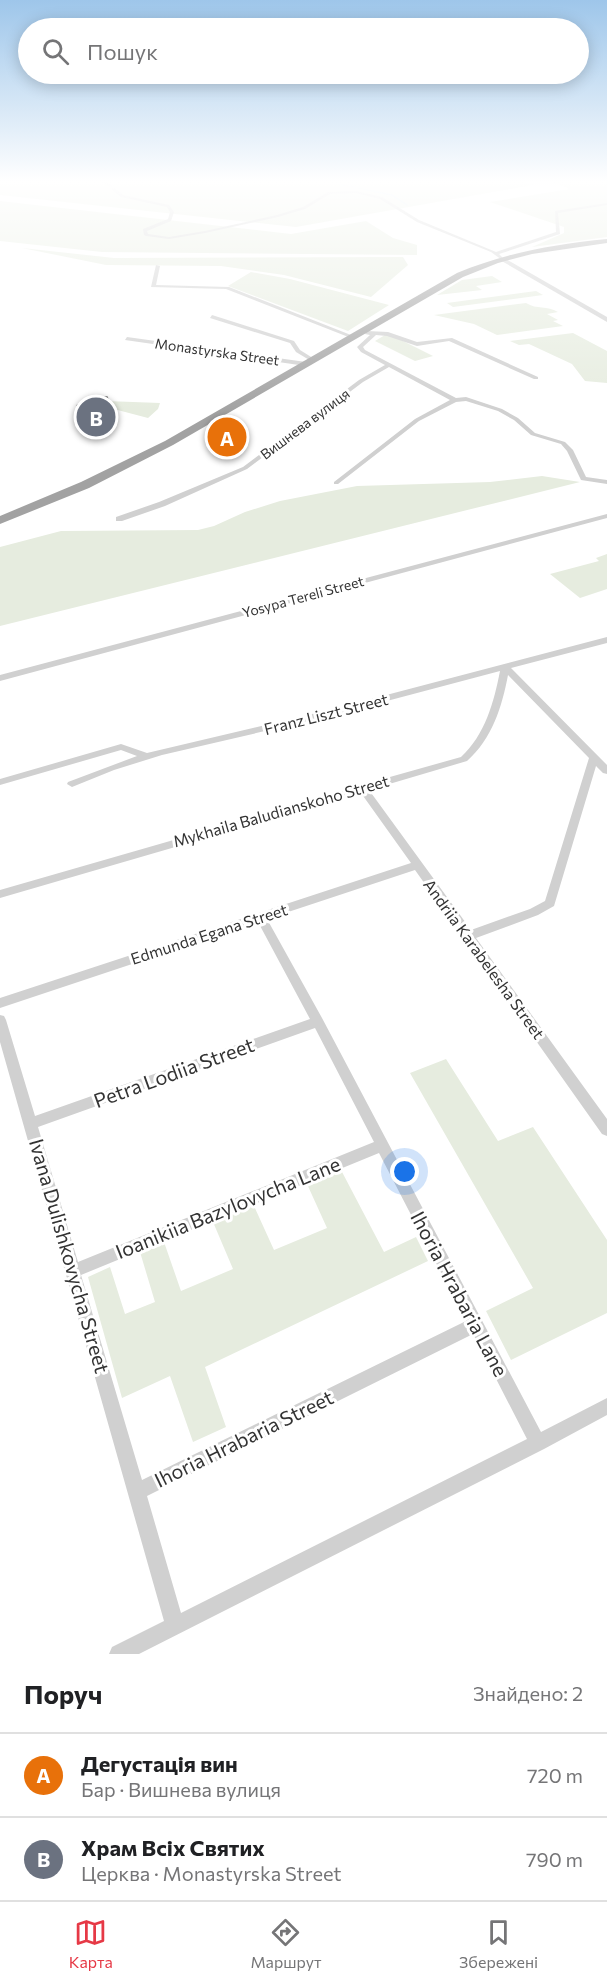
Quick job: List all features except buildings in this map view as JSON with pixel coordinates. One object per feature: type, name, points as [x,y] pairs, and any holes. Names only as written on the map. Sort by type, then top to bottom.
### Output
[{"type":"highway","points":[[0,520],[85,485],[141,458],[460,275],[498,257]]},
{"type":"street","points":[[502,257],[607,320]]},
{"type":"street","points":[[158,266],[153,286],[156,287],[227,288],[358,334],[388,334],[417,344],[450,339],[536,378]]},
{"type":"street","name":"Monastyrska Street","points":[[212,317],[292,342],[310,362]]},
{"type":"street","points":[[374,334],[360,347],[388,365],[455,400]]},
{"type":"street","name":"Monastyrska Street","points":[[127,339],[310,362]]},
{"type":"street","name":"Вишнева вулиця","points":[[119,519],[162,504],[245,468],[361,381],[388,365]]},
{"type":"street","points":[[336,483],[417,420],[455,400],[466,399],[500,410],[516,419],[533,434],[563,443],[570,450],[583,479],[607,483]]},
{"type":"street","name":"Yosypa Tereli Street","points":[[0,678],[607,516]]},
{"type":"street","name":"Franz Liszt Street","points":[[72,784],[141,754],[302,720],[607,640]]},
{"type":"street","points":[[505,667],[607,771]]},
{"type":"street","name":"Mykhaila Baludianskoho Street","points":[[0,894],[464,759],[473,753],[481,742],[503,681],[505,667]]},
{"type":"street","points":[[0,782],[121,747],[141,754]]},
{"type":"street","points":[[468,936],[534,912],[550,903],[594,758]]},
{"type":"street","name":"Andriia Karabelesha Street","points":[[362,787],[607,1130]]},
{"type":"street","name":"Edmunda Egana Street","points":[[0,1003],[417,865]]},
{"type":"street","name":"Ihoria Hrabaria Lane","points":[[260,916],[318,1022],[538,1443]]},
{"type":"street","name":"Ivana Dulishkovycha Street","points":[[0,1020],[137,1492]]},
{"type":"street","name":"Petra Lodiia Street","points":[[30,1124],[318,1022]]},
{"type":"street","name":"Ioanikiia Bazylovycha Lane","points":[[74,1271],[382,1145]]},
{"type":"street","name":"Ihoria Hrabaria Street","points":[[175,1625],[137,1492],[475,1325]]},
{"type":"street","points":[[119,1654],[607,1406]]},
{"type":"shaded area","points":[[67,257],[403,257],[408,265],[371,297],[284,275],[221,266],[106,265]]},
{"type":"shaded area","points":[[251,272],[290,279],[389,305],[348,331],[228,286]]},
{"type":"shaded area","points":[[492,276],[502,282],[476,286],[482,290],[437,295],[462,280]]},
{"type":"shaded area","points":[[536,291],[543,295],[453,307],[447,303]]},
{"type":"shaded area","points":[[526,303],[558,312],[547,314],[558,320],[553,321],[563,326],[497,335],[474,324],[434,315]]},
{"type":"shaded area","points":[[573,333],[607,351],[607,383],[585,381],[572,364],[529,344],[519,345],[510,341]]},
{"type":"shaded area","points":[[385,335],[393,336],[433,356],[415,361],[375,341]]},
{"type":"shaded area","points":[[106,401],[160,403],[158,409],[148,418],[110,408],[78,408]]},
{"type":"shaded area","points":[[542,476],[580,482],[0,626],[0,547],[61,531],[198,530],[280,501],[357,486],[490,482]]},
{"type":"shaded area","points":[[607,554],[607,589],[580,598],[550,574],[599,561],[596,558]]},
{"type":"shaded area","points":[[446,1059],[498,1141],[533,1127],[607,1240],[607,1313],[511,1360],[486,1311],[533,1288],[410,1073]]},
{"type":"shaded area","points":[[341,1170],[384,1252],[416,1237],[428,1261],[205,1367],[226,1427],[193,1442],[170,1376],[122,1398],[88,1277],[110,1267],[125,1314],[155,1302],[140,1252],[164,1242],[181,1291],[233,1269],[213,1222],[254,1206],[274,1250],[327,1228],[307,1184]]},
{"type":"place","name":"Храм Всіх Святих","points":[[96,417]]},
{"type":"place","name":"Дегустація вин","points":[[227,437]]}]
